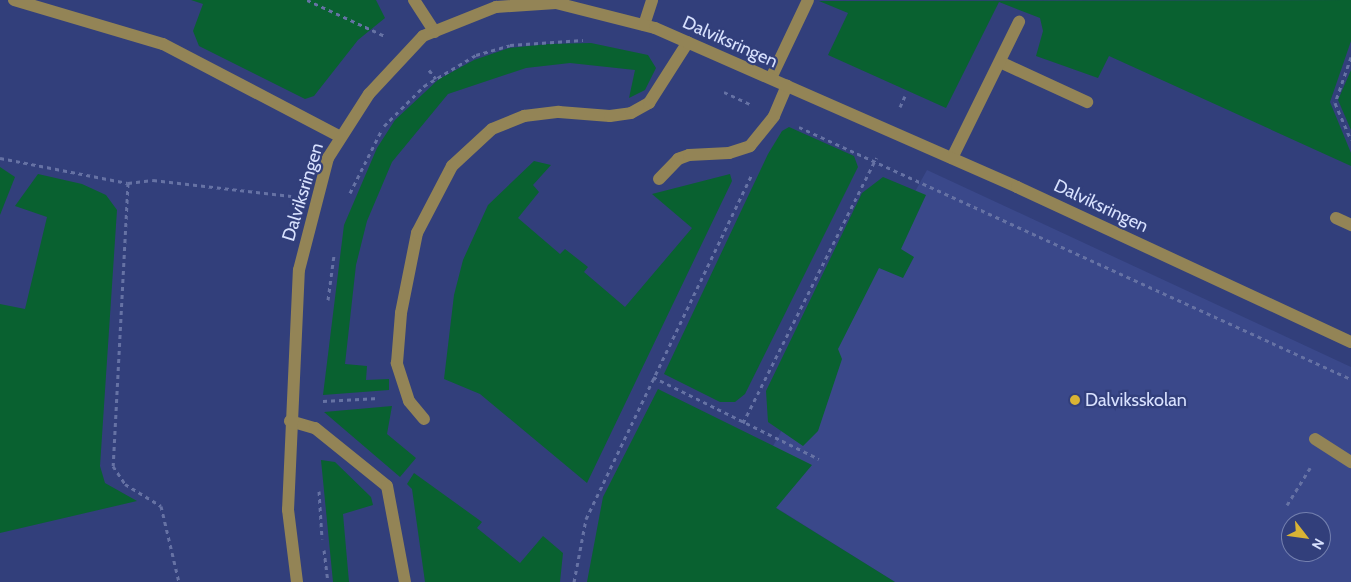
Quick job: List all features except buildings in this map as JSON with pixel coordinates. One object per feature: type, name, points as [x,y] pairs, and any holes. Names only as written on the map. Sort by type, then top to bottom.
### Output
[{"type":"street","points":[[14,0],[163,44],[339,136]]},
{"type":"street","points":[[414,0],[435,32]]},
{"type":"street","points":[[644,25],[652,0]]},
{"type":"street","points":[[771,78],[808,0]]},
{"type":"street","name":"Dalviksringen","points":[[293,581],[288,510],[291,402],[299,270],[316,200],[339,136],[369,94],[411,49],[435,32],[496,7],[556,3],[644,25],[688,42],[952,158],[1351,342]]},
{"type":"street","points":[[952,158],[1019,22]]},
{"type":"street","points":[[424,419],[408,396],[397,363],[406,273],[417,233],[452,166],[492,129],[524,116],[559,112],[610,116],[649,103],[688,42]]},
{"type":"street","points":[[1000,62],[1087,102]]},
{"type":"street","points":[[659,178],[678,159],[729,153],[756,139],[774,116],[787,86]]},
{"type":"street","points":[[1336,218],[1351,225]]},
{"type":"street","points":[[290,421],[314,428],[387,486],[405,582]]},
{"type":"street","points":[[1315,439],[1351,462]]},
{"type":"path","points":[[307,0],[411,49],[436,79]]},
{"type":"path","points":[[1351,57],[1335,103],[1351,140]]},
{"type":"path","points":[[348,200],[383,127],[424,86]]},
{"type":"path","points":[[743,423],[876,160],[905,96]]},
{"type":"path","points":[[574,582],[586,519],[754,168],[756,139]]},
{"type":"path","points":[[0,158],[128,184],[153,180],[245,188],[316,200]]},
{"type":"path","points":[[876,160],[1351,379]]},
{"type":"path","points":[[128,184],[113,466],[125,484],[162,506],[179,582]]},
{"type":"path","points":[[326,311],[336,247]]},
{"type":"path","points":[[653,378],[819,459]]},
{"type":"path","points":[[291,402],[408,396]]},
{"type":"path","points":[[1287,505],[1302,482]]},
{"type":"path","points":[[318,484],[328,582]]},
{"type":"shaded area","name":"Dalviksskolan","points":[[927,170],[1351,367],[1351,582],[895,582],[756,495],[773,446]]},
{"type":"green space","points":[[191,0],[376,0],[385,18],[358,40],[314,96],[305,99],[199,46],[193,31],[203,4]]},
{"type":"green space","points":[[1351,0],[1351,41],[1330,102],[1351,153],[1351,166],[1109,56],[1098,78],[1036,56],[1043,31],[1040,18],[999,2],[946,108],[828,55],[848,13],[819,1]]},
{"type":"green space","points":[[591,43],[648,55],[656,68],[645,90],[629,98],[635,70],[570,63],[526,68],[448,94],[392,162],[367,221],[356,265],[345,364],[367,366],[366,380],[389,379],[389,390],[323,395],[344,225],[377,148],[395,120],[439,79],[474,60],[509,48],[548,44]]},
{"type":"green space","points":[[1351,70],[1351,130],[1338,100]]},
{"type":"green space","points":[[789,127],[854,156],[858,167],[745,394],[735,402],[720,402],[664,374],[768,154],[782,131]]},
{"type":"green space","points":[[534,161],[551,165],[533,185],[539,192],[518,218],[560,254],[565,249],[588,267],[584,272],[625,307],[692,228],[652,194],[730,174],[732,181],[587,483],[480,394],[444,379],[454,295],[463,260],[488,205]]},
{"type":"green space","points":[[0,167],[15,177],[0,215]]},
{"type":"green space","points":[[38,174],[82,184],[106,195],[117,210],[100,466],[105,483],[137,501],[0,533],[0,304],[25,309],[47,217],[15,206]]},
{"type":"green space","points":[[883,177],[926,195],[901,249],[914,257],[903,278],[879,268],[838,349],[842,359],[818,431],[803,446],[768,422],[766,391],[862,193]]},
{"type":"green space","points":[[658,389],[812,465],[776,508],[895,582],[587,582],[603,497]]},
{"type":"green space","points":[[392,406],[387,434],[416,458],[400,477],[324,412]]},
{"type":"green space","points":[[321,460],[335,462],[371,497],[373,505],[343,514],[349,582],[333,582]]},
{"type":"green space","points":[[414,473],[482,522],[477,528],[520,563],[543,536],[563,553],[560,582],[425,582],[412,489],[407,484]]},
{"type":"place","name":"Dalviksskolan","points":[[1075,400]]}]
